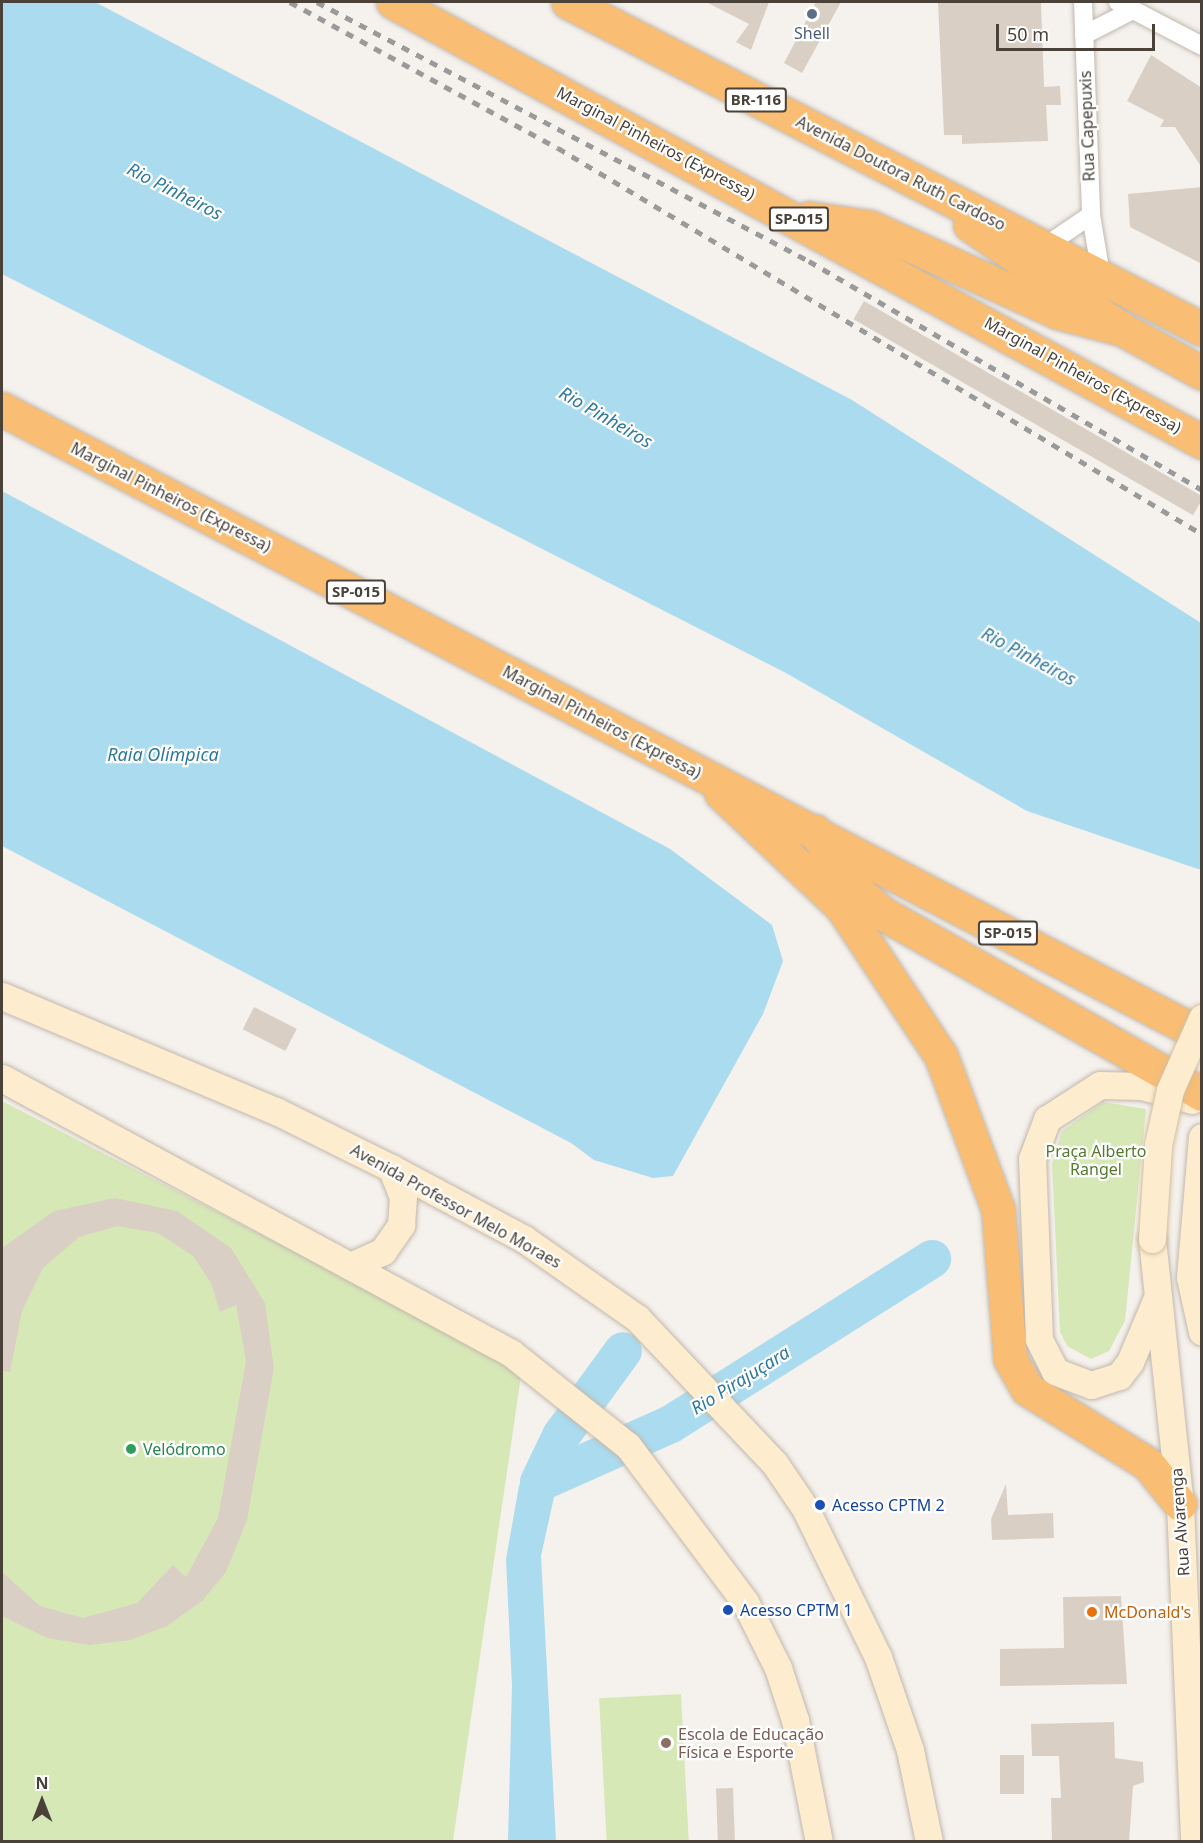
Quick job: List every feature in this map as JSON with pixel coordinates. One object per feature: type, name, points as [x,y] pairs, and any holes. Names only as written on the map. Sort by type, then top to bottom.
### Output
[{"type":"highway","name":"Marginal Pinheiros (Expressa)","points":[[393,2],[796,218],[1202,442]]},
{"type":"highway","name":"Avenida Doutora Ruth Cardoso","points":[[568,2],[944,198],[1047,245],[1202,329]]},
{"type":"highway","points":[[944,198],[988,240],[1122,329],[1202,373]]},
{"type":"highway","points":[[796,218],[870,226],[1057,312],[1122,329]]},
{"type":"highway","name":"Marginal Pinheiros (Expressa)","points":[[2,409],[708,778],[815,831],[1202,1035]]},
{"type":"highway","points":[[708,778],[745,820],[842,907],[941,1056],[998,1209],[1010,1359],[1027,1389],[1148,1464],[1180,1504]]},
{"type":"highway","points":[[815,831],[844,879],[882,914],[1202,1094]]},
{"type":"street","name":"Rua Capepuxis","points":[[1083,2],[1090,215],[1101,275]]},
{"type":"street","points":[[1084,35],[1126,6],[1202,46]]},
{"type":"street","points":[[1047,245],[1090,215]]},
{"type":"street","name":"Avenida Professor Melo Moraes","points":[[2,996],[276,1111],[391,1168],[579,1273],[681,1360],[775,1464],[805,1508],[878,1657],[910,1750],[929,1842]]},
{"type":"street","name":"Rua Alvarenga","points":[[1194,1842],[1196,1736],[1180,1504],[1152,1239],[1158,1145],[1170,1090],[1202,1018]]},
{"type":"street","points":[[2,1078],[511,1353],[628,1446],[669,1496],[745,1602],[777,1668],[795,1720],[819,1842]]},
{"type":"street","points":[[1158,1297],[1130,1362],[1119,1376],[1090,1385],[1055,1371],[1040,1339],[1032,1159],[1047,1119],[1100,1085],[1142,1086],[1202,1102]]},
{"type":"street","points":[[1202,1137],[1190,1277],[1202,1332]]},
{"type":"street","points":[[350,1266],[383,1251],[401,1225],[403,1197],[391,1168]]},
{"type":"green space","points":[[2,1101],[522,1369],[453,1841],[2,1841]]},
{"type":"green space","name":"Praça Alberto Rangel","points":[[1103,1102],[1146,1109],[1125,1321],[1109,1351],[1091,1359],[1067,1346],[1060,1332],[1052,1164],[1062,1131]]},
{"type":"green space","points":[[681,1694],[689,1841],[607,1842],[599,1698]]},
{"type":"water","name":"Rio Pinheiros","points":[[2,2],[95,2],[852,400],[1201,623],[1201,870],[1027,811],[786,673],[2,274]]},
{"type":"water","name":"Raia Olímpica","points":[[2,491],[670,849],[772,925],[783,961],[763,1014],[673,1176],[653,1178],[594,1160],[571,1143],[2,846]]},
{"type":"water","points":[[546,1425],[578,1447],[558,1479],[541,1556],[556,1841],[508,1841],[512,1686],[506,1559],[519,1486]]},
{"type":"building","points":[[706,2],[769,2],[751,50],[736,42],[749,24]]},
{"type":"building","points":[[816,2],[841,2],[802,73],[784,63]]},
{"type":"building","points":[[938,2],[1041,2],[1044,87],[1060,86],[1061,105],[1046,105],[1048,141],[962,144],[962,135],[944,135]]},
{"type":"building","points":[[1151,55],[1202,88],[1202,168],[1175,127],[1160,127],[1164,120],[1127,101]]},
{"type":"building","points":[[1202,187],[1202,264],[1130,227],[1128,194]]},
{"type":"building","points":[[864,301],[1202,496],[1193,515],[854,319]]},
{"type":"building","points":[[254,1007],[297,1029],[285,1051],[243,1029]]},
{"type":"building","points":[[115,1198],[177,1211],[231,1248],[265,1303],[274,1368],[247,1520],[226,1572],[202,1601],[167,1626],[131,1640],[89,1645],[47,1638],[2,1616],[2,1572],[40,1606],[83,1618],[137,1603],[173,1565],[186,1577],[218,1518],[246,1361],[236,1305],[220,1312],[211,1283],[193,1256],[158,1233],[117,1226],[79,1237],[43,1268],[22,1311],[10,1372],[2,1371],[2,1248],[54,1211]]},
{"type":"building","points":[[1006,1484],[1008,1515],[1053,1513],[1054,1538],[992,1540],[991,1519]]},
{"type":"building","points":[[1121,1596],[1127,1684],[1000,1686],[1000,1649],[1064,1648],[1063,1597]]},
{"type":"building","points":[[1114,1722],[1115,1758],[1143,1762],[1144,1782],[1133,1786],[1129,1842],[1052,1842],[1051,1798],[1061,1798],[1059,1756],[1032,1756],[1031,1724]]},
{"type":"building","points":[[1000,1755],[1024,1755],[1024,1794],[1000,1794]]},
{"type":"building","points":[[733,1788],[735,1842],[718,1842],[716,1789]]},
{"type":"waterway","name":"Rio Pirajuçara","points":[[539,1483],[671,1424],[932,1259]]},
{"type":"waterway","name":"Rio Pirajuçara","points":[[539,1482],[561,1436],[623,1351]]},
{"type":"railway","points":[[290,2],[558,148],[1202,534]]},
{"type":"railway","points":[[317,2],[809,261],[1202,490]]},
{"type":"place","name":"Shell","points":[[812,14]]},
{"type":"place","name":"Velódromo","points":[[131,1449]]},
{"type":"place","name":"Acesso CPTM 2","points":[[820,1505]]},
{"type":"place","name":"Acesso CPTM 1","points":[[728,1610]]},
{"type":"place","name":"McDonald's","points":[[1092,1612]]},
{"type":"place","name":"Escola de Educação Física e Esporte","points":[[666,1743]]}]
